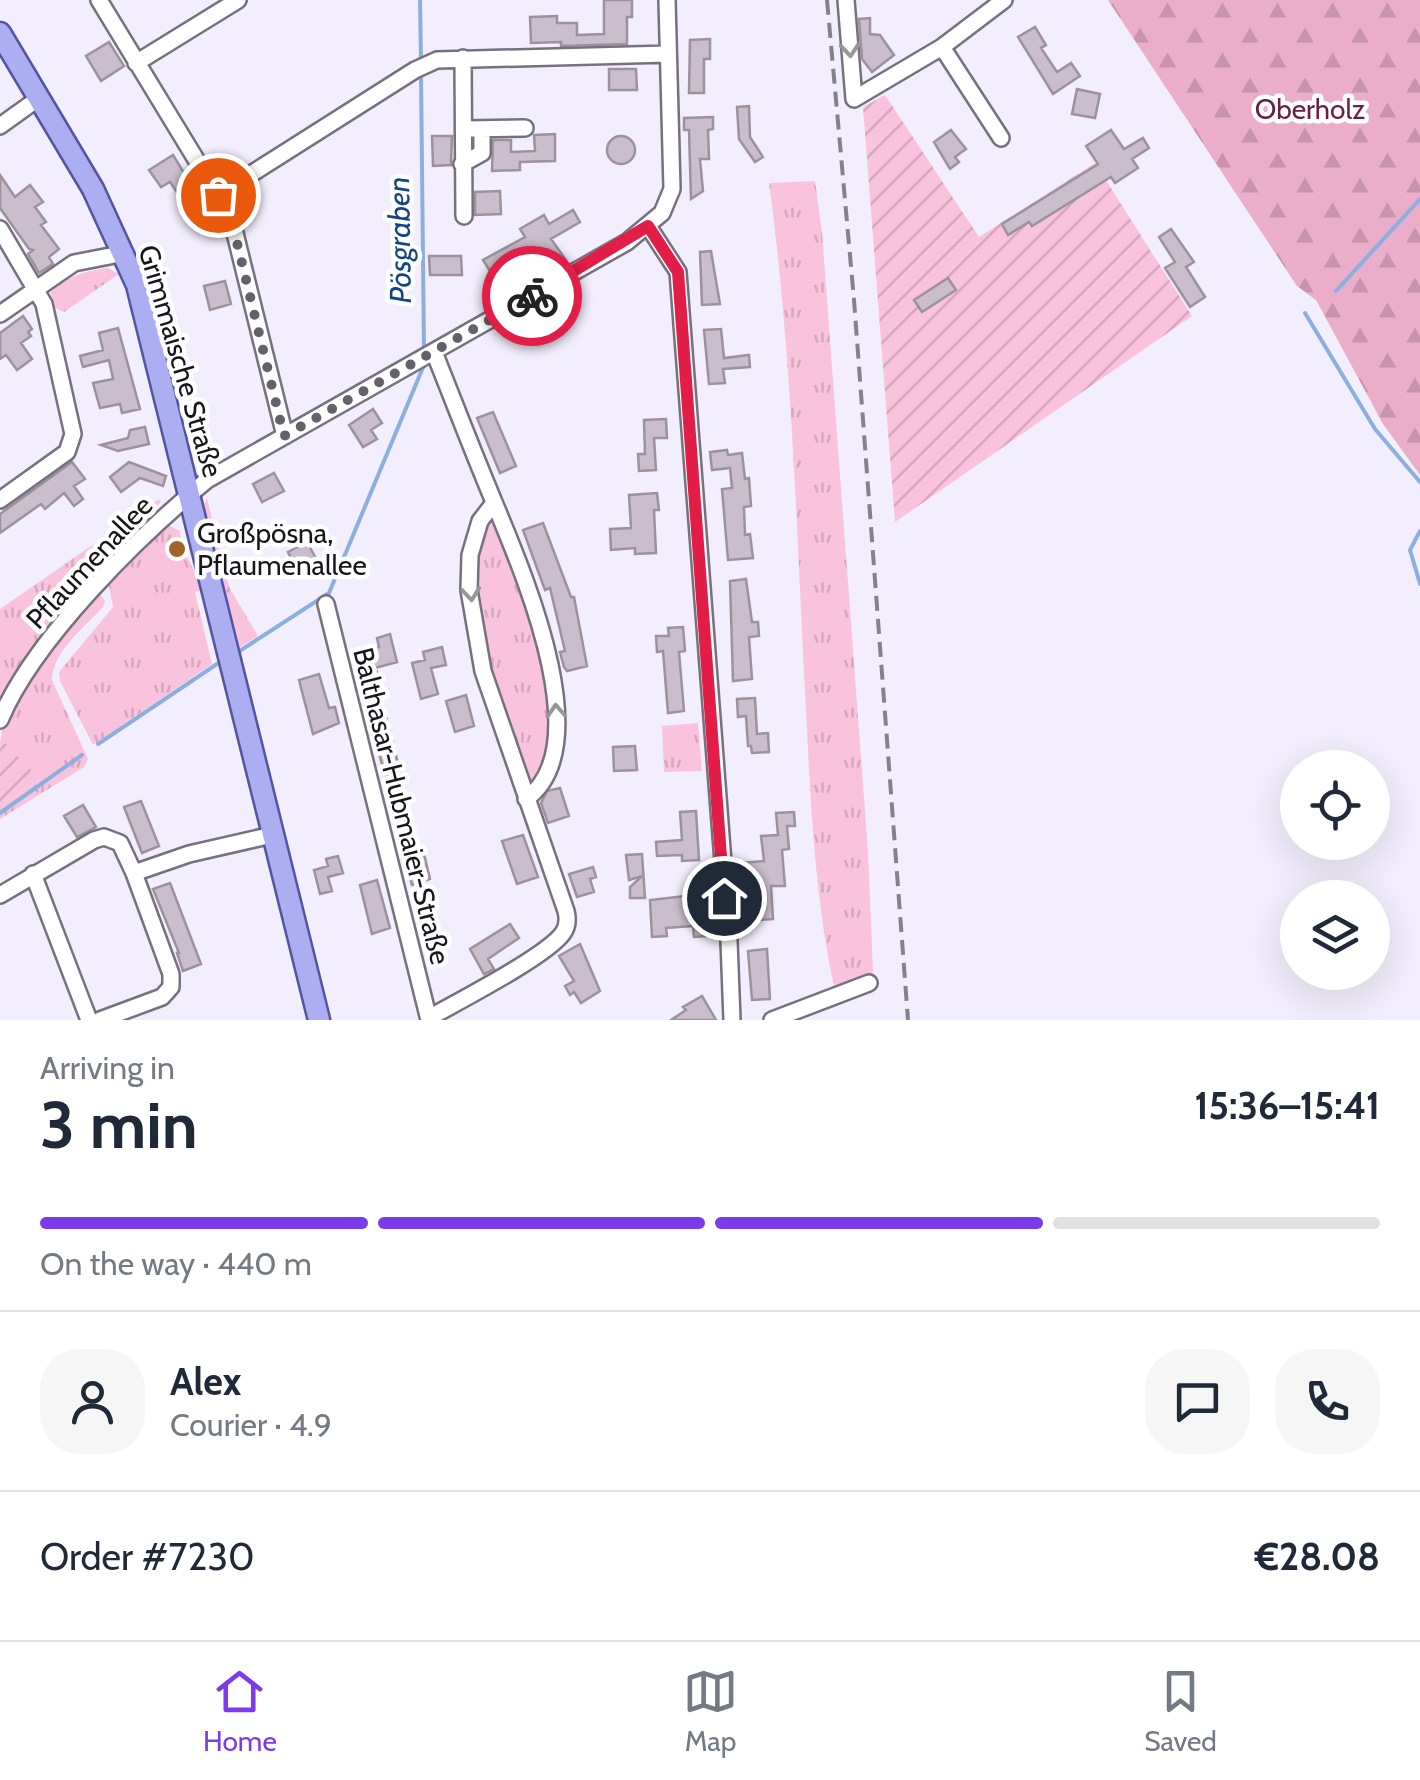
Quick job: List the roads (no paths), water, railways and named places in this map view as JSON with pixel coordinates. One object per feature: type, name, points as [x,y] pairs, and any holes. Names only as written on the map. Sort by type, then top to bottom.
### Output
[{"type":"main road","name":"Grimmaische Straße","points":[[0,33],[94,189],[125,253],[147,323],[318,1020]]},
{"type":"street","points":[[99,0],[231,218],[284,436]]},
{"type":"street","points":[[136,62],[238,0]]},
{"type":"street","points":[[667,0],[672,190],[662,214],[648,226],[678,272],[732,1020]]},
{"type":"street","points":[[846,0],[854,99],[942,47],[1004,0]]},
{"type":"street","points":[[942,47],[1001,138]]},
{"type":"street","points":[[218,195],[436,60],[668,54]]},
{"type":"street","points":[[463,58],[464,216]]},
{"type":"street","points":[[0,126],[39,98]]},
{"type":"street","points":[[464,129],[525,128]]},
{"type":"street","points":[[462,164],[482,153],[482,130]]},
{"type":"street","name":"Pflaumenallee","points":[[0,720],[31,661],[163,517],[207,480],[648,226]]},
{"type":"street","points":[[0,229],[37,289],[73,434],[67,452],[0,500]]},
{"type":"street","points":[[0,314],[74,262],[125,253]]},
{"type":"street","points":[[427,356],[523,569],[555,696],[557,728],[547,776],[539,790],[526,799]]},
{"type":"street","points":[[429,1019],[505,974],[565,931],[566,910],[483,671],[469,590],[474,536],[494,504]]},
{"type":"street","name":"Balthasar-Hubmaier-Straße","points":[[326,604],[429,1019]]},
{"type":"street","points":[[134,873],[189,854],[272,835]]},
{"type":"street","points":[[0,895],[104,837],[120,843],[172,974],[171,988],[162,997],[100,1020]]},
{"type":"street","points":[[34,874],[89,1020]]},
{"type":"street","points":[[772,1020],[869,983]]},
{"type":"waterway","name":"Pösgraben","points":[[420,0],[421,60]]},
{"type":"waterway","name":"Pösgraben","points":[[421,75],[424,350]]},
{"type":"waterway","points":[[1336,291],[1420,199]]},
{"type":"waterway","points":[[1305,313],[1375,429],[1420,482]]},
{"type":"waterway","name":"Pösgraben","points":[[238,652],[329,593],[424,365]]},
{"type":"waterway","points":[[1420,531],[1410,550],[1420,584]]},
{"type":"waterway","name":"Pösgraben","points":[[98,744],[220,662]]},
{"type":"waterway","name":"Pösgraben","points":[[0,813],[82,755]]},
{"type":"railway","points":[[827,0],[854,300],[908,1020]]},
{"type":"place","name":"Großpösna, Pflaumenallee","points":[[177,549]]},
{"type":"park label","name":"Oberholz","points":[[1310,109]]}]
